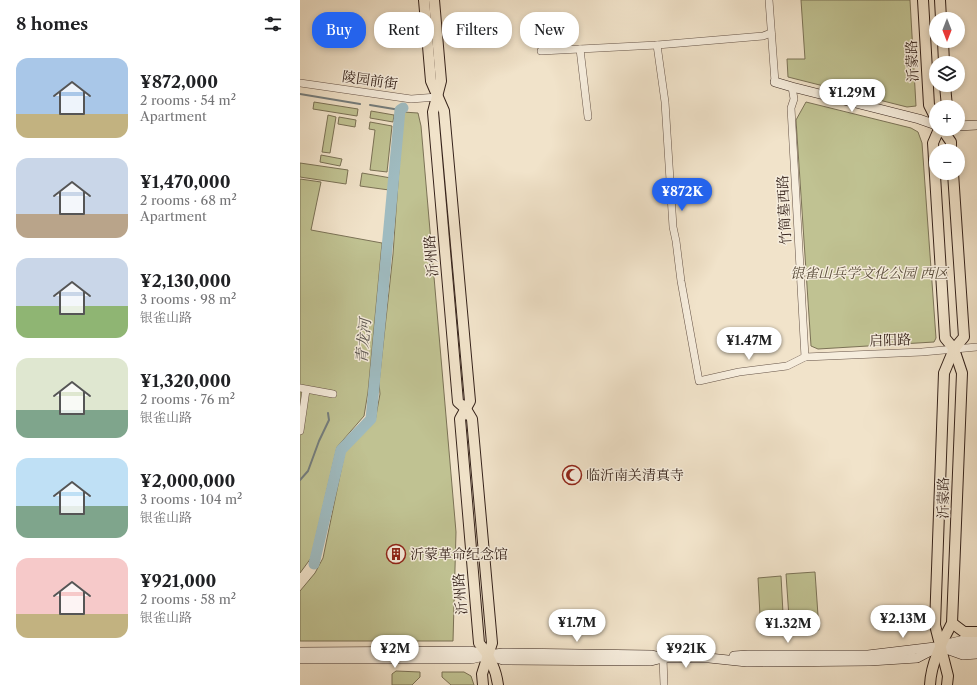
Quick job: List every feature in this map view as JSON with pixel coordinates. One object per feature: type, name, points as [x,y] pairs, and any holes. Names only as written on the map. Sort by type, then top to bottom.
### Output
[{"type":"main road","name":"沂州路","points":[[424,0],[431,81],[437,97]]},
{"type":"main road","name":"沂州路","points":[[434,0],[441,81],[433,112],[458,402],[472,419],[492,642],[482,674],[483,685]]},
{"type":"main road","name":"沂蒙路","points":[[923,0],[929,105]]},
{"type":"main road","points":[[940,0],[941,12]]},
{"type":"main road","points":[[775,82],[929,123]]},
{"type":"main road","points":[[965,126],[977,125]]},
{"type":"main road","name":"沂蒙路","points":[[930,685],[930,676],[940,646],[952,623],[962,373],[954,349],[945,338],[933,143],[936,136]]},
{"type":"main road","name":"沂蒙路","points":[[947,685],[948,676],[935,625],[944,373],[954,349],[964,337],[953,180]]},
{"type":"main road","points":[[952,623],[964,632],[977,632]]},
{"type":"main road","points":[[300,652],[470,651],[503,660],[651,661],[663,658],[709,658],[748,655],[868,655],[940,646],[964,640],[977,639]]},
{"type":"main road","points":[[940,646],[963,648],[977,647]]},
{"type":"main road","points":[[940,646],[963,656],[977,654]]},
{"type":"main road","points":[[300,659],[471,659],[488,655]]},
{"type":"main road","points":[[488,655],[497,675],[498,685]]},
{"type":"street","points":[[769,0],[775,82]]},
{"type":"street","points":[[541,51],[656,45],[763,36],[771,33]]},
{"type":"street","points":[[656,45],[665,102],[673,227],[699,382],[739,372],[787,366],[805,357]]},
{"type":"street","points":[[580,49],[588,118]]},
{"type":"street","name":"陵园前街","points":[[300,83],[411,99],[437,97]]},
{"type":"street","name":"竹简墓西路","points":[[792,87],[794,99],[791,108],[805,357]]},
{"type":"street","name":"启阳路","points":[[805,357],[922,352],[977,347]]},
{"type":"street","points":[[300,431],[303,389],[332,394]]},
{"type":"street","points":[[663,658],[664,685]]},
{"type":"green space","points":[[801,0],[910,0],[916,106],[907,107],[788,77],[787,59],[805,59]]},
{"type":"green space","points":[[314,102],[358,109],[357,116],[313,109]]},
{"type":"green space","name":"银雀山兵学文化公园 西区","points":[[806,102],[911,128],[918,132],[922,143],[936,338],[934,342],[818,349],[811,346],[796,120]]},
{"type":"green space","points":[[371,111],[394,115],[393,122],[370,118]]},
{"type":"green space","points":[[403,112],[418,113],[421,126],[456,532],[453,641],[300,641],[300,591],[315,573],[323,558],[345,451],[375,421],[380,394],[379,383],[393,254]]},
{"type":"green space","points":[[328,115],[336,117],[330,153],[322,152]]},
{"type":"green space","points":[[339,117],[356,120],[355,127],[338,124]]},
{"type":"green space","points":[[370,122],[392,126],[387,172],[370,170],[375,130],[369,129]]},
{"type":"green space","points":[[321,155],[342,159],[340,166],[320,162]]},
{"type":"green space","points":[[300,163],[348,170],[346,184],[300,177]]},
{"type":"green space","points":[[362,173],[391,178],[389,190],[360,186]]},
{"type":"green space","points":[[300,179],[321,182],[311,230],[382,243],[368,392],[364,416],[337,447],[311,558],[300,573]]},
{"type":"green space","points":[[815,572],[819,630],[790,632],[786,574]]},
{"type":"green space","points":[[781,576],[784,632],[761,634],[758,578]]},
{"type":"green space","points":[[396,671],[420,672],[420,677],[412,685],[392,685],[392,674]]},
{"type":"green space","points":[[442,672],[464,672],[471,676],[474,685],[451,685],[442,677]]},
{"type":"waterway","points":[[300,94],[360,104]]},
{"type":"waterway","points":[[370,105],[400,110]]},
{"type":"waterway","name":"青龙河","points":[[314,564],[341,450],[371,419],[400,110],[403,108]]},
{"type":"waterway","points":[[300,480],[308,471],[319,441],[329,420],[328,413]]},
{"type":"place","name":"临沂南关清真寺","points":[[572,475]]},
{"type":"place","name":"沂蒙革命纪念馆","points":[[396,554]]}]
